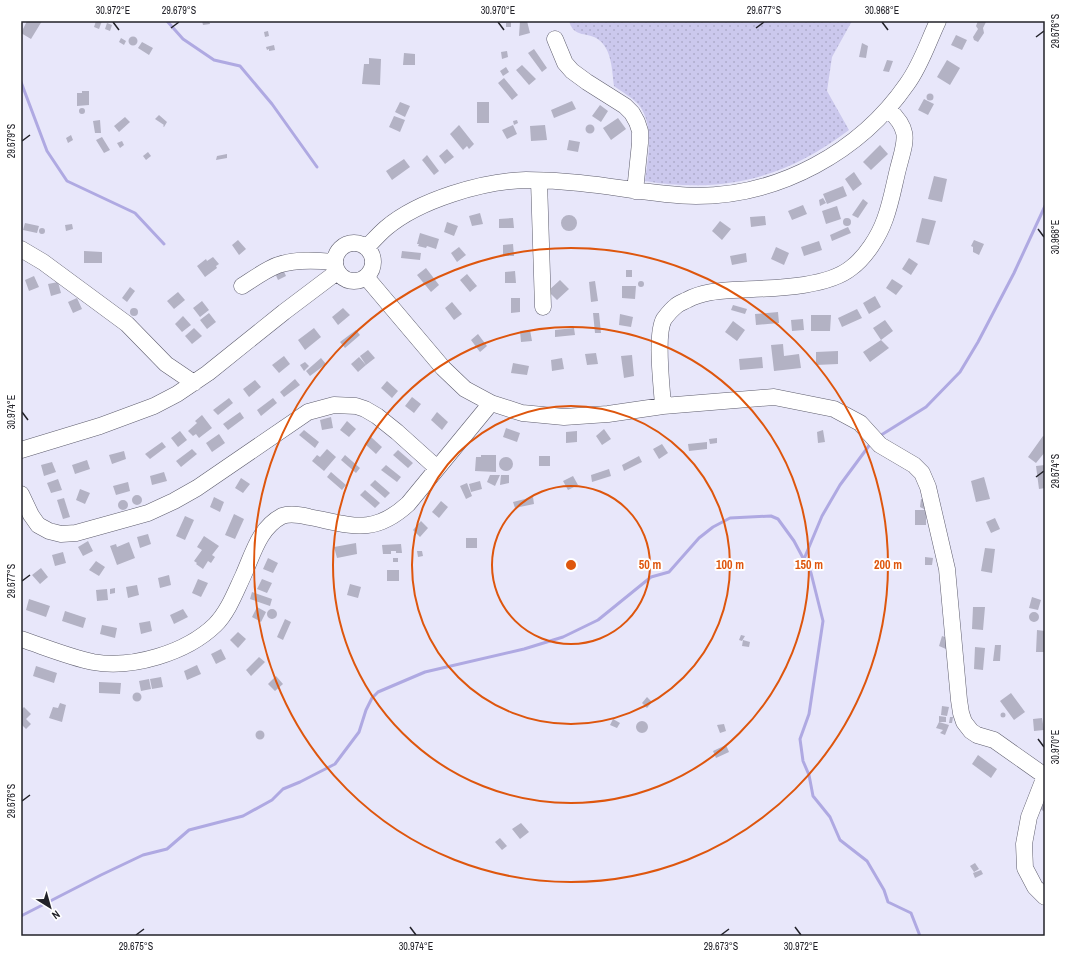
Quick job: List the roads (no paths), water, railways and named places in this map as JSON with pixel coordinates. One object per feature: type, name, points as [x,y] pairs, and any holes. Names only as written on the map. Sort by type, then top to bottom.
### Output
[{"type":"street","points":[[367,247],[386,228],[408,213],[436,200],[468,189],[497,183],[526,180],[579,183],[635,191],[678,195],[717,195],[756,188],[793,176],[827,159],[857,138],[888,109],[908,84],[918,68],[938,21]]},
{"type":"street","points":[[554,39],[565,63],[572,71],[625,106],[635,117],[640,131],[640,143],[635,191]]},
{"type":"street","points":[[663,406],[659,338],[664,320],[677,305],[696,295],[711,291],[795,286],[820,281],[851,269],[861,259],[873,242],[885,219],[905,142],[904,128],[897,117],[888,109]]},
{"type":"street","points":[[539,181],[543,307]]},
{"type":"street","points":[[355,242],[361,244],[367,247],[371,252],[373,264],[366,277],[356,281],[350,281],[344,278],[336,267],[335,256],[338,250],[348,243],[355,242]]},
{"type":"street","points":[[21,249],[43,262],[127,324],[166,364],[194,383]]},
{"type":"street","points":[[242,286],[276,266],[293,261],[316,260],[336,267]]},
{"type":"street","points":[[21,450],[100,426],[154,406],[178,394],[208,373],[284,312],[336,267]]},
{"type":"street","points":[[366,277],[443,368],[465,389],[491,403],[522,414],[564,417],[608,414],[663,406],[774,397],[834,409],[860,423],[880,445],[914,465],[922,473],[928,487],[947,569],[961,713],[964,722],[971,731],[977,735],[994,740],[1045,776],[1029,817],[1024,844],[1026,868],[1035,887],[1045,897]]},
{"type":"street","points":[[21,639],[83,660],[123,664],[153,658],[179,649],[197,640],[215,625],[228,608],[254,548],[266,528],[274,521],[284,515],[298,515],[359,526],[386,521],[408,504],[491,403]]},
{"type":"street","points":[[21,494],[31,516],[38,525],[49,531],[61,534],[76,532],[148,513],[197,488],[308,412],[334,405],[356,406],[377,416],[437,468]]},
{"type":"waterway","points":[[167,21],[183,39],[214,60],[240,66],[272,104],[317,167]]},
{"type":"waterway","points":[[21,82],[47,151],[67,181],[135,213],[164,244]]},
{"type":"waterway","points":[[878,437],[926,407],[960,372],[978,342],[1014,273],[1045,206]]},
{"type":"waterway","points":[[804,559],[822,516],[840,485],[871,443]]},
{"type":"waterway","points":[[21,916],[143,855],[167,849],[189,830],[243,816],[272,800],[283,789],[335,764],[359,732],[366,710],[372,698],[378,692],[425,672],[524,649],[563,637],[598,620],[651,577],[669,572],[699,538],[713,527],[730,518],[771,516],[778,519],[794,541],[811,573],[823,621],[809,714],[800,739],[803,761],[809,775],[813,796],[830,817],[840,840],[867,861],[884,890],[888,902],[911,913],[920,936]]}]
